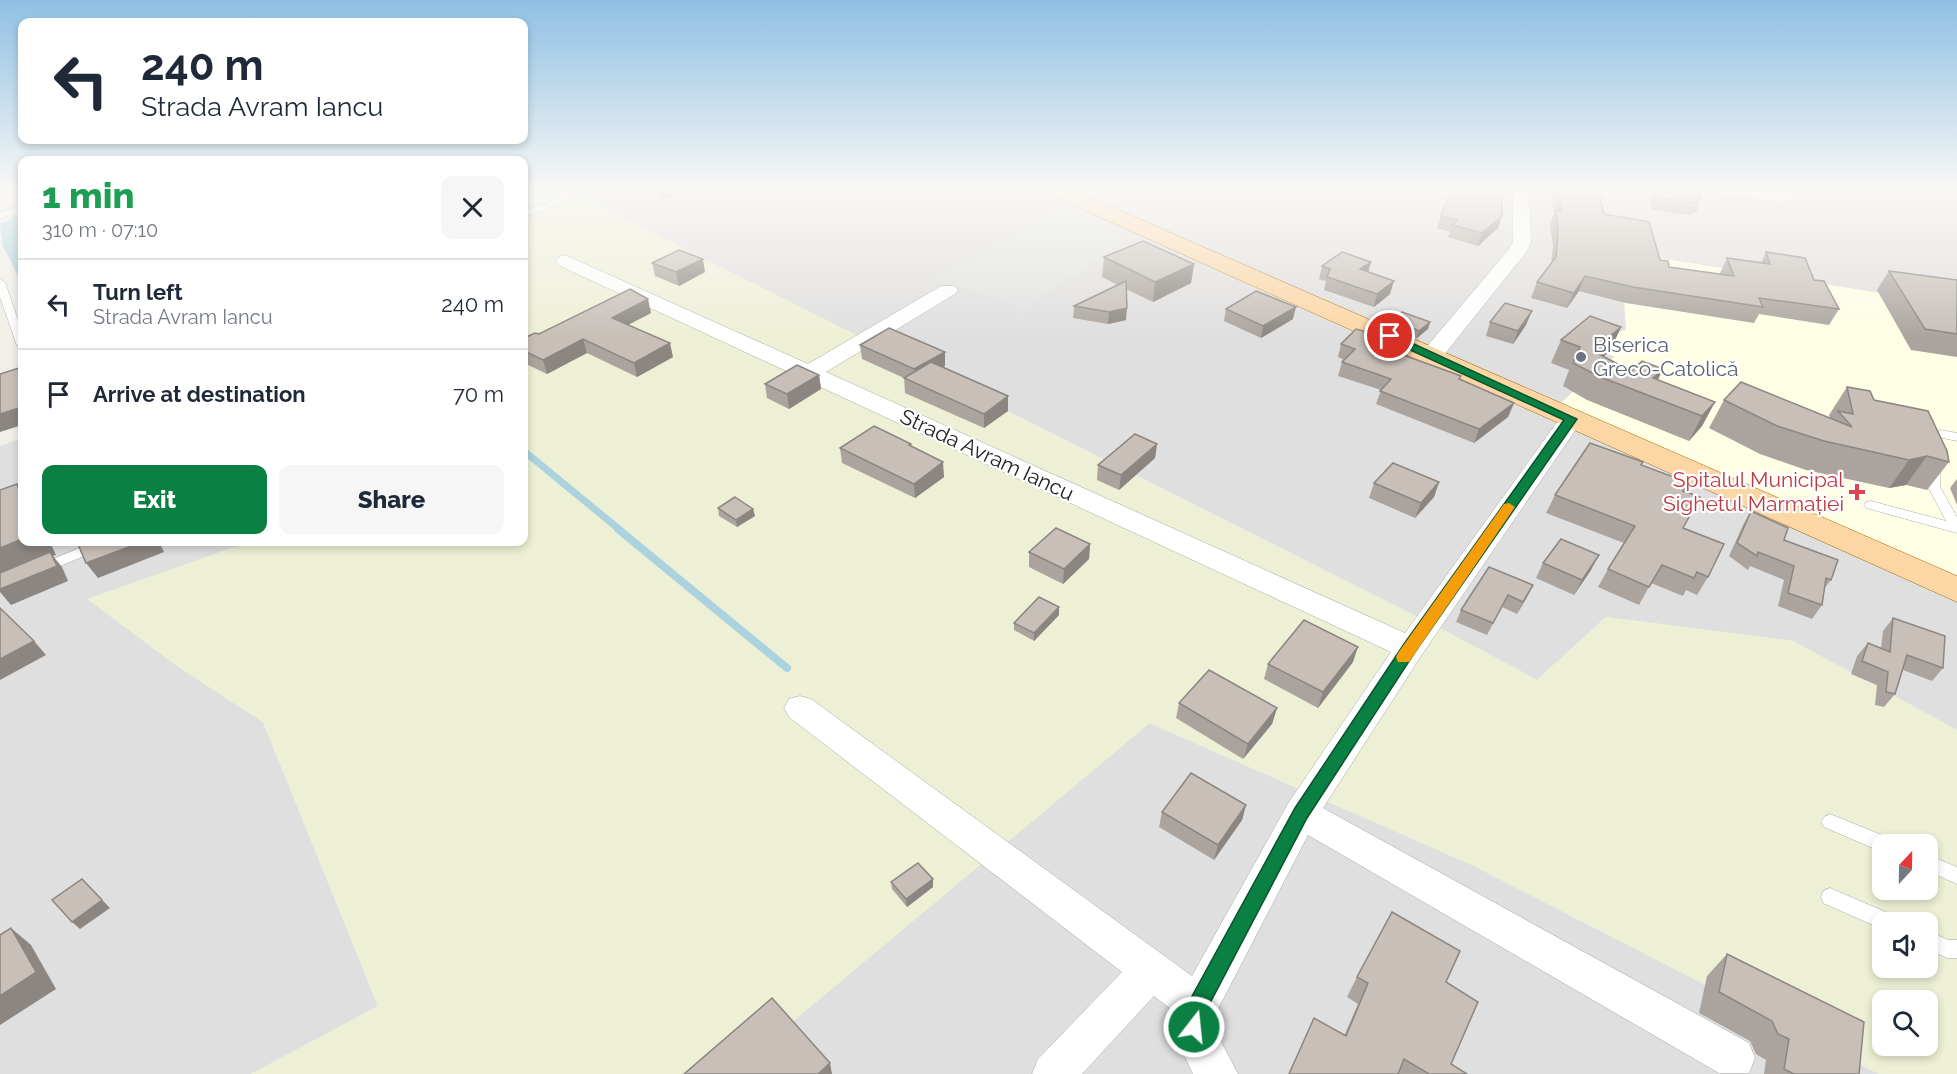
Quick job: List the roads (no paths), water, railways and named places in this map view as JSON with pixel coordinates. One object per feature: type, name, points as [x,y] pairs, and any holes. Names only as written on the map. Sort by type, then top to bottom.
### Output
[{"type":"main road","points":[[1165,238],[1957,590]]},
{"type":"street","points":[[1432,355],[1518,251],[1522,238]]},
{"type":"street","name":"Strada Avram Iancu","points":[[564,261],[1410,648]]},
{"type":"street","points":[[808,373],[948,290]]},
{"type":"street","points":[[1217,1074],[1194,1027],[1198,1005],[1301,813],[1410,648],[1571,419]]},
{"type":"street","points":[[800,708],[1198,1005]]},
{"type":"street","points":[[1301,813],[1734,1058]]},
{"type":"street","points":[[1053,1074],[1152,970]]},
{"type":"lane","points":[[0,282],[18,334]]},
{"type":"lane","points":[[1957,437],[1941,434],[1934,440],[1934,487],[1957,528]]},
{"type":"lane","points":[[1871,506],[1957,528]]},
{"type":"lane","points":[[32,572],[95,546]]},
{"type":"lane","points":[[1830,822],[1872,839]]},
{"type":"lane","points":[[1938,867],[1957,876]]},
{"type":"lane","points":[[1830,897],[1872,915]]},
{"type":"lane","points":[[1938,945],[1957,950]]},
{"type":"water","points":[[2,238],[18,238],[18,276],[3,246]]},
{"type":"waterway","points":[[528,454],[620,530]]},
{"type":"waterway","points":[[618,529],[787,668]]},
{"type":"place","name":"Biserica Greco-Catolică","points":[[1581,357]]},
{"type":"place","name":"Spitalul Municipal Sighetul Marmației","points":[[1857,492]]}]
